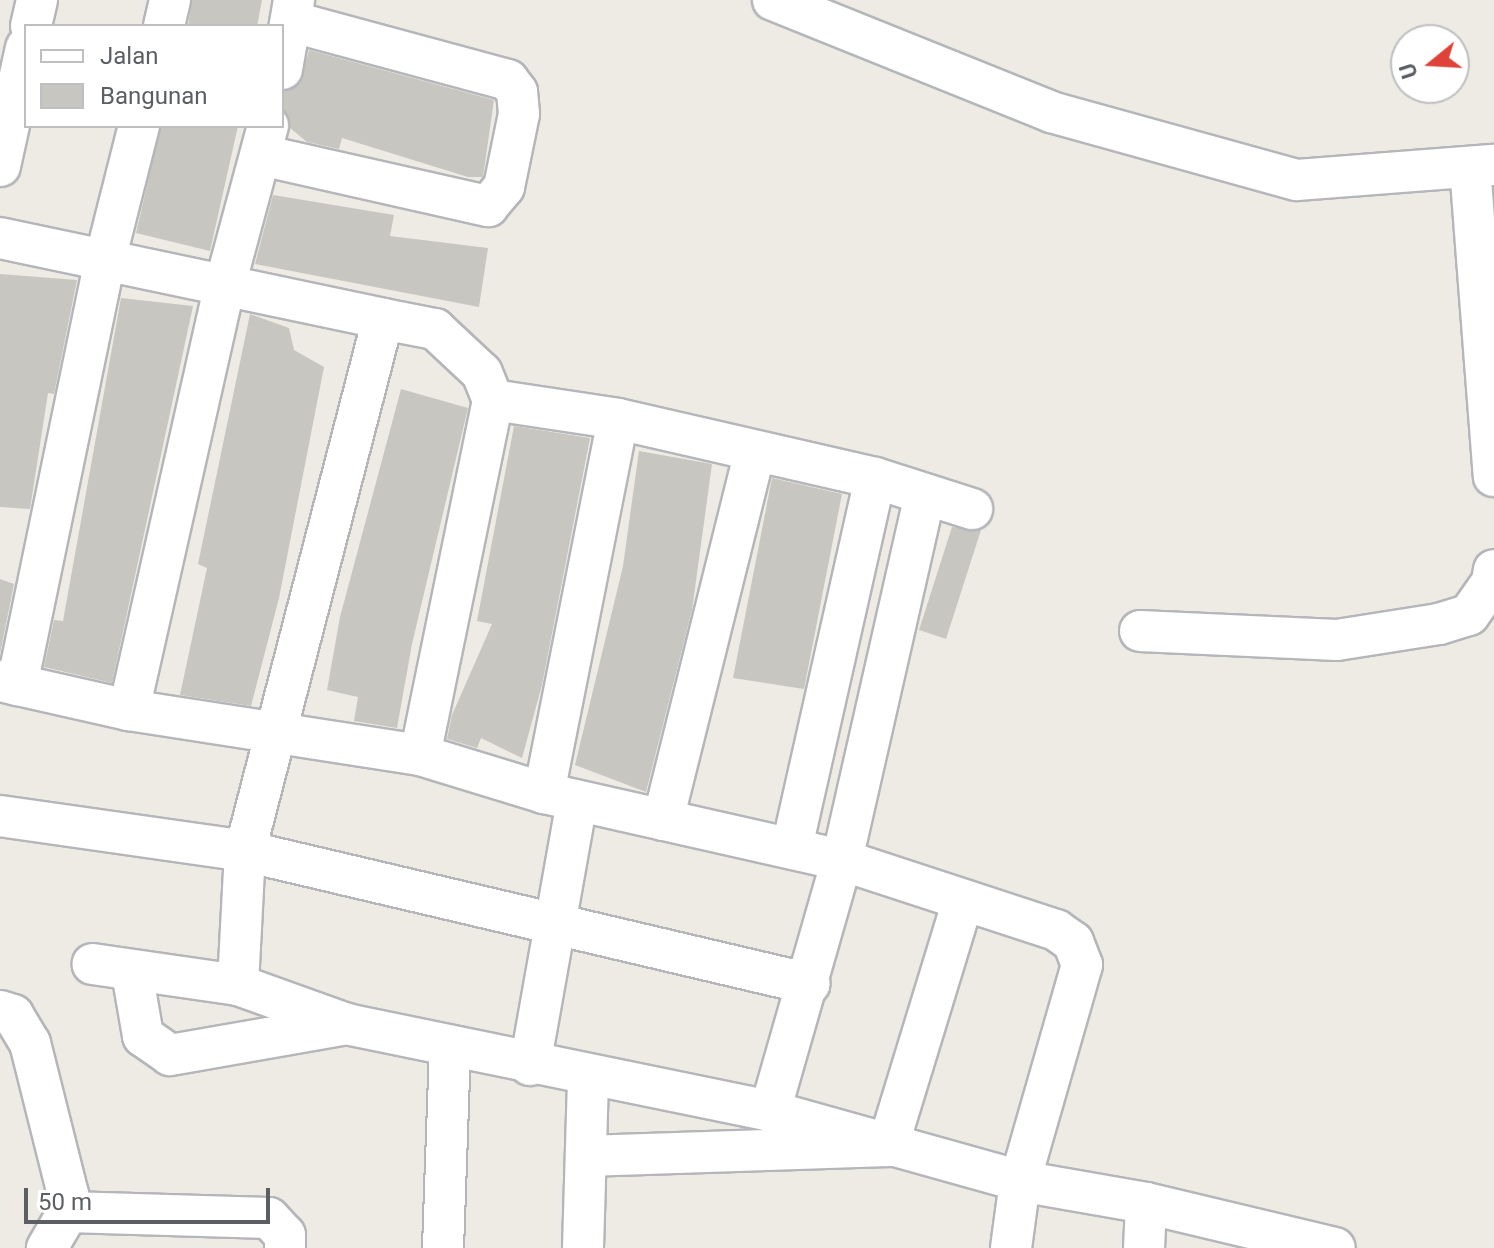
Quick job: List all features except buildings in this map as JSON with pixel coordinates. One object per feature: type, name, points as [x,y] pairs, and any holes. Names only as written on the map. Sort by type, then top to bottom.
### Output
[{"type":"street","points":[[31,24],[37,0]]},
{"type":"street","points":[[164,24],[170,0]]},
{"type":"street","points":[[773,0],[1051,112],[1297,180],[1482,166],[1494,476]]},
{"type":"street","points":[[129,710],[225,285],[265,140],[488,206],[504,187],[519,114],[517,92],[508,80],[294,11],[284,59]]},
{"type":"street","points":[[0,166],[24,57]]},
{"type":"street","points":[[138,128],[105,260],[9,683],[129,710],[274,735],[420,755],[560,797],[842,860],[1065,934],[1082,965],[1020,1181],[1011,1248]]},
{"type":"street","points":[[0,238],[435,329],[474,363],[493,400],[420,755]]},
{"type":"street","points":[[238,985],[245,851],[383,319]]},
{"type":"street","points":[[493,400],[618,419],[875,478],[972,509]]},
{"type":"street","points":[[530,1065],[554,925],[560,797],[618,419]]},
{"type":"street","points":[[663,820],[755,451]]},
{"type":"street","points":[[792,847],[875,478]]},
{"type":"street","points":[[770,1111],[810,984],[842,860],[925,494]]},
{"type":"street","points":[[1140,631],[1337,640],[1439,624],[1469,615],[1492,582],[1494,570]]},
{"type":"street","points":[[0,816],[245,851],[810,984]]},
{"type":"street","points":[[888,1146],[963,900]]},
{"type":"street","points":[[93,964],[238,985],[347,1024],[588,1077],[770,1111],[1020,1181],[1146,1203],[1280,1241],[1335,1248]]},
{"type":"street","points":[[132,972],[143,1036],[170,1055],[347,1024]]},
{"type":"street","points":[[0,1011],[13,1015],[30,1043],[68,1212],[47,1248]]},
{"type":"street","points":[[443,1248],[450,1047]]},
{"type":"street","points":[[583,1248],[588,1077]]},
{"type":"street","points":[[586,1156],[888,1146]]},
{"type":"street","points":[[1144,1248],[1146,1203]]},
{"type":"street","points":[[68,1212],[269,1218],[285,1235],[285,1248]]}]
